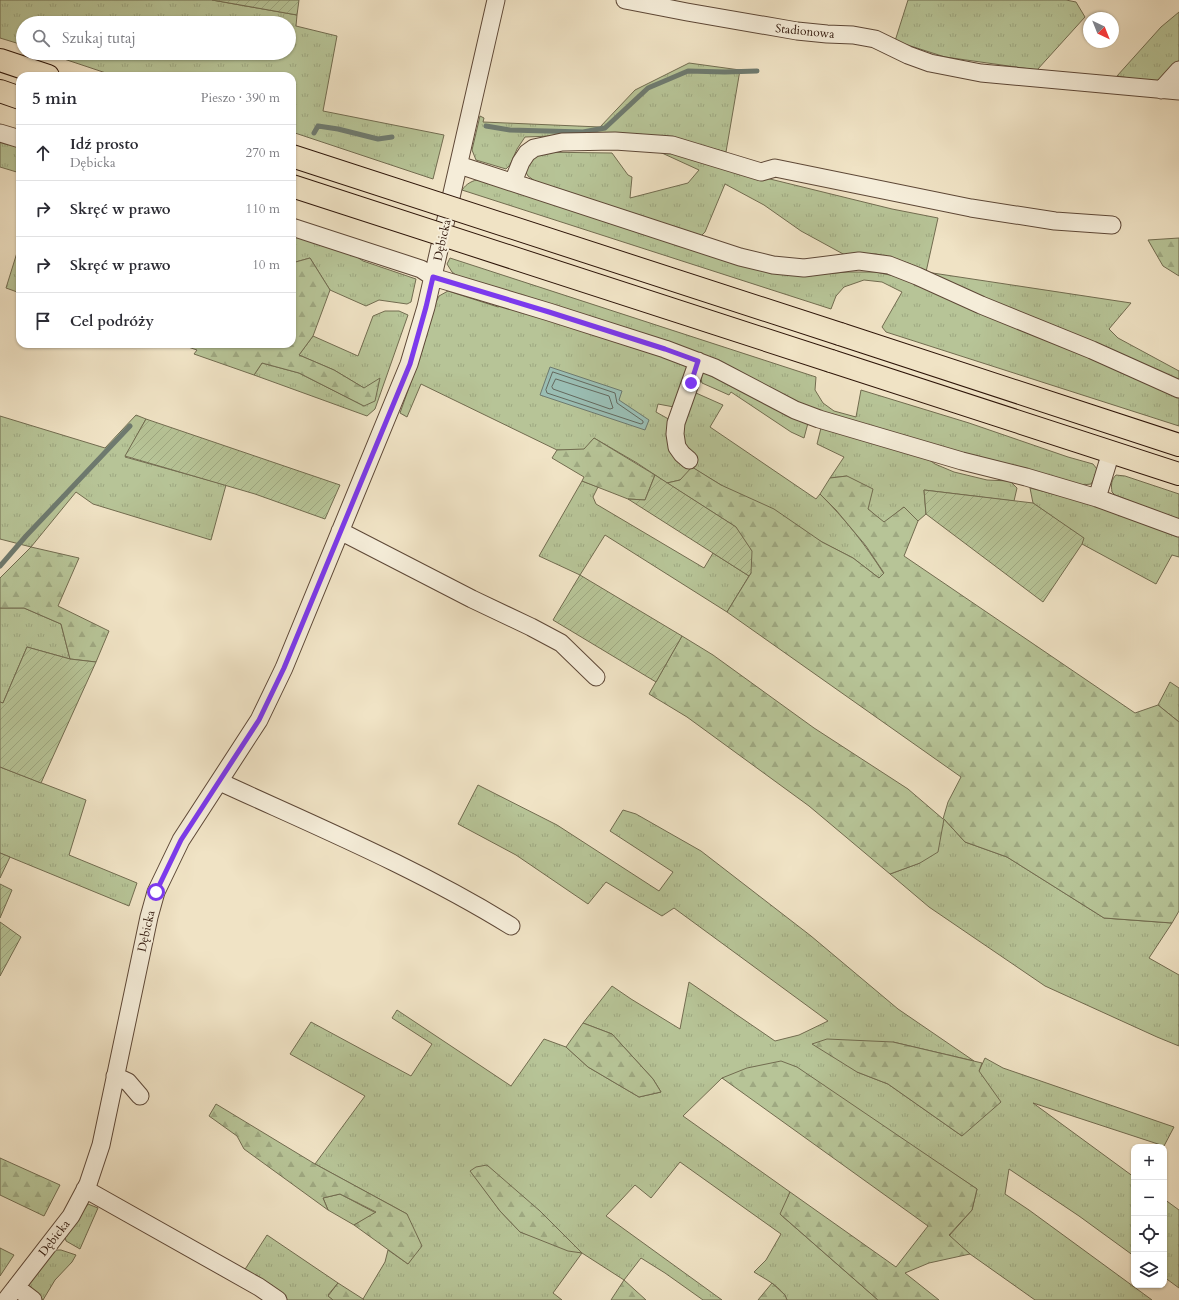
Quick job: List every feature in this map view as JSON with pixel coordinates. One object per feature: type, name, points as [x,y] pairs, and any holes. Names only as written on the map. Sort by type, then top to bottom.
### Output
[{"type":"highway","points":[[0,60],[36,72]]},
{"type":"highway","points":[[0,91],[16,97]]},
{"type":"highway","points":[[296,157],[1179,445]]},
{"type":"highway","points":[[296,187],[1179,474]]},
{"type":"street","name":"Dębicka","points":[[6,1300],[71,1216],[85,1189],[101,1145],[149,917],[156,892],[181,840],[220,782],[262,713],[284,668],[410,364],[426,307],[496,0]]},
{"type":"street","name":"Stadionowa","points":[[625,0],[790,30],[853,35],[875,39],[908,55],[930,63],[981,73],[1179,91]]},
{"type":"street","points":[[1162,90],[1179,70]]},
{"type":"street","points":[[0,133],[16,138]]},
{"type":"street","points":[[513,182],[521,162],[527,153],[534,148],[562,142],[622,141],[672,145],[761,172],[775,168],[971,208],[1055,221],[1112,225]]},
{"type":"street","points":[[459,165],[740,257],[773,265],[804,268],[859,262],[889,265],[1179,388]]},
{"type":"street","points":[[296,228],[421,269],[433,277],[556,314],[698,361],[715,368],[795,410],[819,419],[962,461],[1026,477],[1097,498],[1179,528]]},
{"type":"street","points":[[689,460],[677,447],[675,434],[678,419],[698,361]]},
{"type":"street","points":[[1097,498],[1111,452]]},
{"type":"street","points":[[340,531],[472,599],[561,642],[596,677]]},
{"type":"street","points":[[220,782],[412,871],[512,926]]},
{"type":"street","points":[[116,1076],[128,1082],[140,1096]]},
{"type":"street","points":[[85,1189],[259,1287],[278,1300]]},
{"type":"street","points":[[16,1287],[33,1300]]},
{"type":"green space","points":[[0,0],[212,0],[297,15],[296,26],[296,16],[16,16],[16,43],[0,38]]},
{"type":"green space","points":[[212,0],[299,0],[297,15]]},
{"type":"green space","points":[[908,0],[1066,0],[1076,2],[1083,14],[1083,19],[1037,70],[945,57],[895,41]]},
{"type":"green space","points":[[1179,12],[1179,61],[1160,83],[1117,76],[1161,27]]},
{"type":"green space","points":[[296,26],[337,36],[323,111],[444,135],[433,179],[296,133],[296,72],[103,72],[67,60],[296,60]]},
{"type":"green space","points":[[689,63],[740,70],[726,152],[699,145],[605,134],[525,137],[517,149],[510,165],[506,169],[476,160],[472,150],[480,116],[484,118],[483,122],[600,127],[635,90]]},
{"type":"green space","points":[[0,140],[16,145],[16,172],[0,167]]},
{"type":"green space","points":[[651,148],[667,148],[736,167],[770,179],[892,209],[938,218],[926,271],[908,263],[876,254],[845,255],[801,231],[764,205],[725,184],[705,232],[701,236],[539,184],[528,176],[524,169],[526,159],[536,152],[612,153],[628,175],[632,177],[630,198],[688,183],[699,170]]},
{"type":"green space","points":[[480,179],[777,270],[821,274],[876,272],[903,278],[1179,394],[1179,426],[886,332],[882,327],[902,292],[882,282],[864,280],[844,287],[836,296],[831,309],[462,190],[470,183]]},
{"type":"green space","points":[[296,235],[351,253],[363,261],[416,279],[411,302],[407,304],[379,300],[366,306],[330,290],[310,258],[296,262]]},
{"type":"green space","points":[[1179,238],[1179,276],[1163,266],[1148,240]]},
{"type":"green space","points":[[16,256],[16,292],[6,288]]},
{"type":"green space","points":[[310,258],[330,290],[313,336],[299,355],[334,370],[364,388],[380,378],[375,401],[364,406],[299,373],[262,363],[254,375],[194,354],[197,350],[191,348],[296,348],[296,262]]},
{"type":"green space","points":[[450,258],[816,377],[815,390],[823,403],[834,411],[856,417],[861,390],[969,423],[1068,457],[1093,464],[1097,469],[1096,476],[1091,484],[1073,486],[837,418],[456,275],[447,264]]},
{"type":"green space","points":[[929,272],[1131,303],[1109,329],[1118,338],[1179,371],[1179,380],[1038,322]]},
{"type":"green space","points":[[448,291],[498,307],[506,304],[681,361],[690,369],[674,407],[658,404],[656,412],[672,421],[684,446],[680,433],[689,402],[696,393],[723,405],[710,427],[816,499],[820,494],[838,513],[870,552],[884,574],[879,578],[853,558],[822,542],[693,468],[680,480],[667,483],[637,463],[594,438],[584,450],[557,450],[421,384],[407,417],[400,413],[422,351],[434,306],[439,296]]},
{"type":"green space","points":[[385,311],[399,311],[408,315],[375,409],[367,416],[254,375],[262,363],[299,373],[364,406],[364,388],[334,370],[299,355],[313,336],[358,356],[373,316]]},
{"type":"green space","points":[[707,370],[808,423],[804,438],[791,432],[731,392],[729,395],[702,383],[700,376]]},
{"type":"green space","points":[[136,415],[146,419],[125,457],[226,485],[211,540],[93,504],[76,492],[31,547],[0,539],[0,416],[105,448]]},
{"type":"green space","points":[[146,419],[340,485],[325,519],[255,494],[125,456]]},
{"type":"green space","points":[[821,428],[924,456],[935,464],[954,472],[987,480],[1010,481],[1017,488],[1014,501],[924,490],[926,514],[918,521],[904,507],[884,523],[868,509],[847,476],[830,478],[844,457],[817,444]]},
{"type":"green space","points":[[594,438],[655,475],[645,500],[628,499],[582,481],[584,477],[552,458],[557,450],[584,449]]},
{"type":"green space","points":[[692,467],[721,485],[774,509],[822,542],[853,558],[879,578],[884,573],[866,546],[836,510],[820,494],[830,478],[847,476],[873,489],[868,509],[884,522],[904,507],[918,521],[904,556],[1135,713],[1158,705],[1179,722],[1179,911],[1172,923],[1104,918],[1007,857],[965,842],[944,819],[938,852],[920,863],[890,874],[809,806],[687,717],[649,694],[682,636],[713,655],[814,728],[908,789],[943,819],[948,802],[961,777],[727,612],[751,573],[736,527],[667,483],[680,480]]},
{"type":"green space","points":[[655,475],[736,527],[752,551],[751,573],[749,576],[628,499],[645,500]]},
{"type":"green space","points":[[1116,475],[1125,476],[1179,494],[1179,520],[1115,495],[1112,492],[1112,481]]},
{"type":"green space","points":[[582,481],[598,487],[593,497],[596,504],[704,568],[713,553],[749,576],[727,612],[605,535],[580,575],[539,556]]},
{"type":"green space","points":[[1030,488],[1088,503],[1179,536],[1179,557],[1172,555],[1156,584],[1082,544],[1083,538],[1033,503]]},
{"type":"green space","points":[[924,490],[1033,503],[1084,538],[1082,544],[1043,602],[926,514]]},
{"type":"green space","points":[[31,547],[79,558],[58,606],[109,631],[96,662],[70,659],[61,624],[24,608],[0,608],[0,578]]},
{"type":"green space","points":[[580,575],[682,636],[656,682],[553,620]]},
{"type":"green space","points":[[0,608],[24,608],[61,624],[70,659],[27,647],[3,703],[0,702]]},
{"type":"green space","points":[[27,647],[70,659],[96,662],[41,783],[0,767],[0,702],[3,703]]},
{"type":"green space","points":[[1170,682],[1179,688],[1179,722],[1158,705]]},
{"type":"green space","points":[[0,767],[86,800],[69,855],[137,883],[129,906],[0,853]]},
{"type":"green space","points":[[478,785],[557,825],[659,891],[673,872],[610,831],[623,810],[636,814],[701,851],[811,936],[898,1009],[974,1061],[893,1042],[857,1072],[888,1084],[962,1136],[979,1071],[985,1058],[1003,1068],[1174,1127],[1165,1144],[1158,1144],[1033,1103],[1131,1175],[1131,1254],[1079,1216],[1009,1169],[1005,1194],[1131,1285],[1131,1288],[1136,1288],[1152,1300],[1035,1300],[970,1254],[949,1236],[972,1210],[977,1189],[942,1166],[722,1078],[683,1116],[790,1192],[781,1215],[878,1300],[787,1300],[785,1295],[777,1287],[754,1272],[766,1260],[781,1234],[680,1162],[651,1198],[635,1185],[606,1216],[722,1300],[703,1300],[641,1258],[624,1280],[582,1253],[553,1293],[562,1300],[364,1300],[363,1299],[385,1262],[388,1250],[408,1264],[413,1256],[407,1214],[315,1164],[365,1096],[290,1054],[311,1022],[411,1076],[432,1044],[392,1018],[397,1010],[511,1086],[544,1039],[566,1047],[588,1067],[639,1097],[661,1092],[653,1079],[612,1034],[583,1023],[612,986],[680,1029],[689,982],[775,1041],[799,1035],[828,1021],[674,908],[662,916],[606,882],[588,904],[516,855],[458,824]],"holes":[[[471,1171],[540,1211],[581,1253],[520,1232],[500,1211]]]},
{"type":"green space","points":[[944,819],[965,842],[1007,857],[1104,918],[1172,923],[1149,958],[1179,975],[1179,1046],[1045,986],[929,907],[890,874],[920,863]]},
{"type":"green space","points":[[0,853],[10,857],[0,878]]},
{"type":"green space","points":[[0,884],[12,890],[0,918]]},
{"type":"green space","points":[[0,922],[21,937],[0,976]]},
{"type":"green space","points":[[583,1023],[612,1034],[653,1079],[661,1092],[639,1097],[588,1067],[566,1047]]},
{"type":"green space","points":[[827,1039],[893,1042],[982,1063],[979,1071],[1001,1102],[962,1136],[888,1084],[857,1072],[812,1044]]},
{"type":"green space","points":[[781,1061],[797,1067],[977,1189],[972,1210],[949,1235],[970,1254],[929,1263],[905,1273],[939,1300],[878,1300],[780,1214],[790,1192],[896,1267],[928,1226],[722,1078],[747,1068]]},
{"type":"green space","points":[[216,1104],[315,1164],[407,1214],[422,1246],[408,1264],[354,1225],[376,1212],[340,1194],[323,1198],[328,1210],[244,1149],[237,1136],[209,1116]]},
{"type":"green space","points":[[0,1158],[60,1185],[44,1216],[0,1195]]},
{"type":"green space","points":[[487,1165],[540,1211],[582,1253],[568,1251],[520,1232],[500,1211],[470,1171],[476,1167]]},
{"type":"green space","points":[[340,1194],[376,1213],[354,1225],[328,1210],[323,1198]]},
{"type":"green space","points":[[1167,1201],[1179,1210],[1179,1288],[1167,1279]]},
{"type":"green space","points":[[88,1204],[98,1208],[80,1249],[66,1241],[65,1236]]},
{"type":"green space","points":[[267,1235],[338,1283],[328,1295],[333,1300],[284,1300],[242,1274]]},
{"type":"green space","points":[[0,1248],[14,1255],[0,1276]]},
{"type":"green space","points":[[55,1250],[61,1250],[76,1255],[72,1262],[55,1280],[43,1300],[41,1300],[32,1291],[29,1284]]},
{"type":"green space","points":[[624,1280],[646,1300],[611,1300]]},
{"type":"green space","points":[[338,1283],[364,1300],[333,1300],[328,1296]]},
{"type":"green space","points":[[772,1283],[785,1295],[787,1300],[758,1300]]},
{"type":"water","points":[[550,367],[622,391],[619,400],[649,420],[645,430],[540,395]]},
{"type":"waterway","points":[[486,126],[510,130],[583,132],[605,128],[648,88],[688,71],[757,71]]},
{"type":"waterway","points":[[314,133],[318,126],[338,129],[378,139],[392,137]]},
{"type":"waterway","points":[[0,566],[26,536],[130,426]]},
{"type":"route","points":[[156,892],[181,840],[236,758],[259,720],[284,668],[410,364],[433,277],[549,312],[698,361],[691,383]]}]
